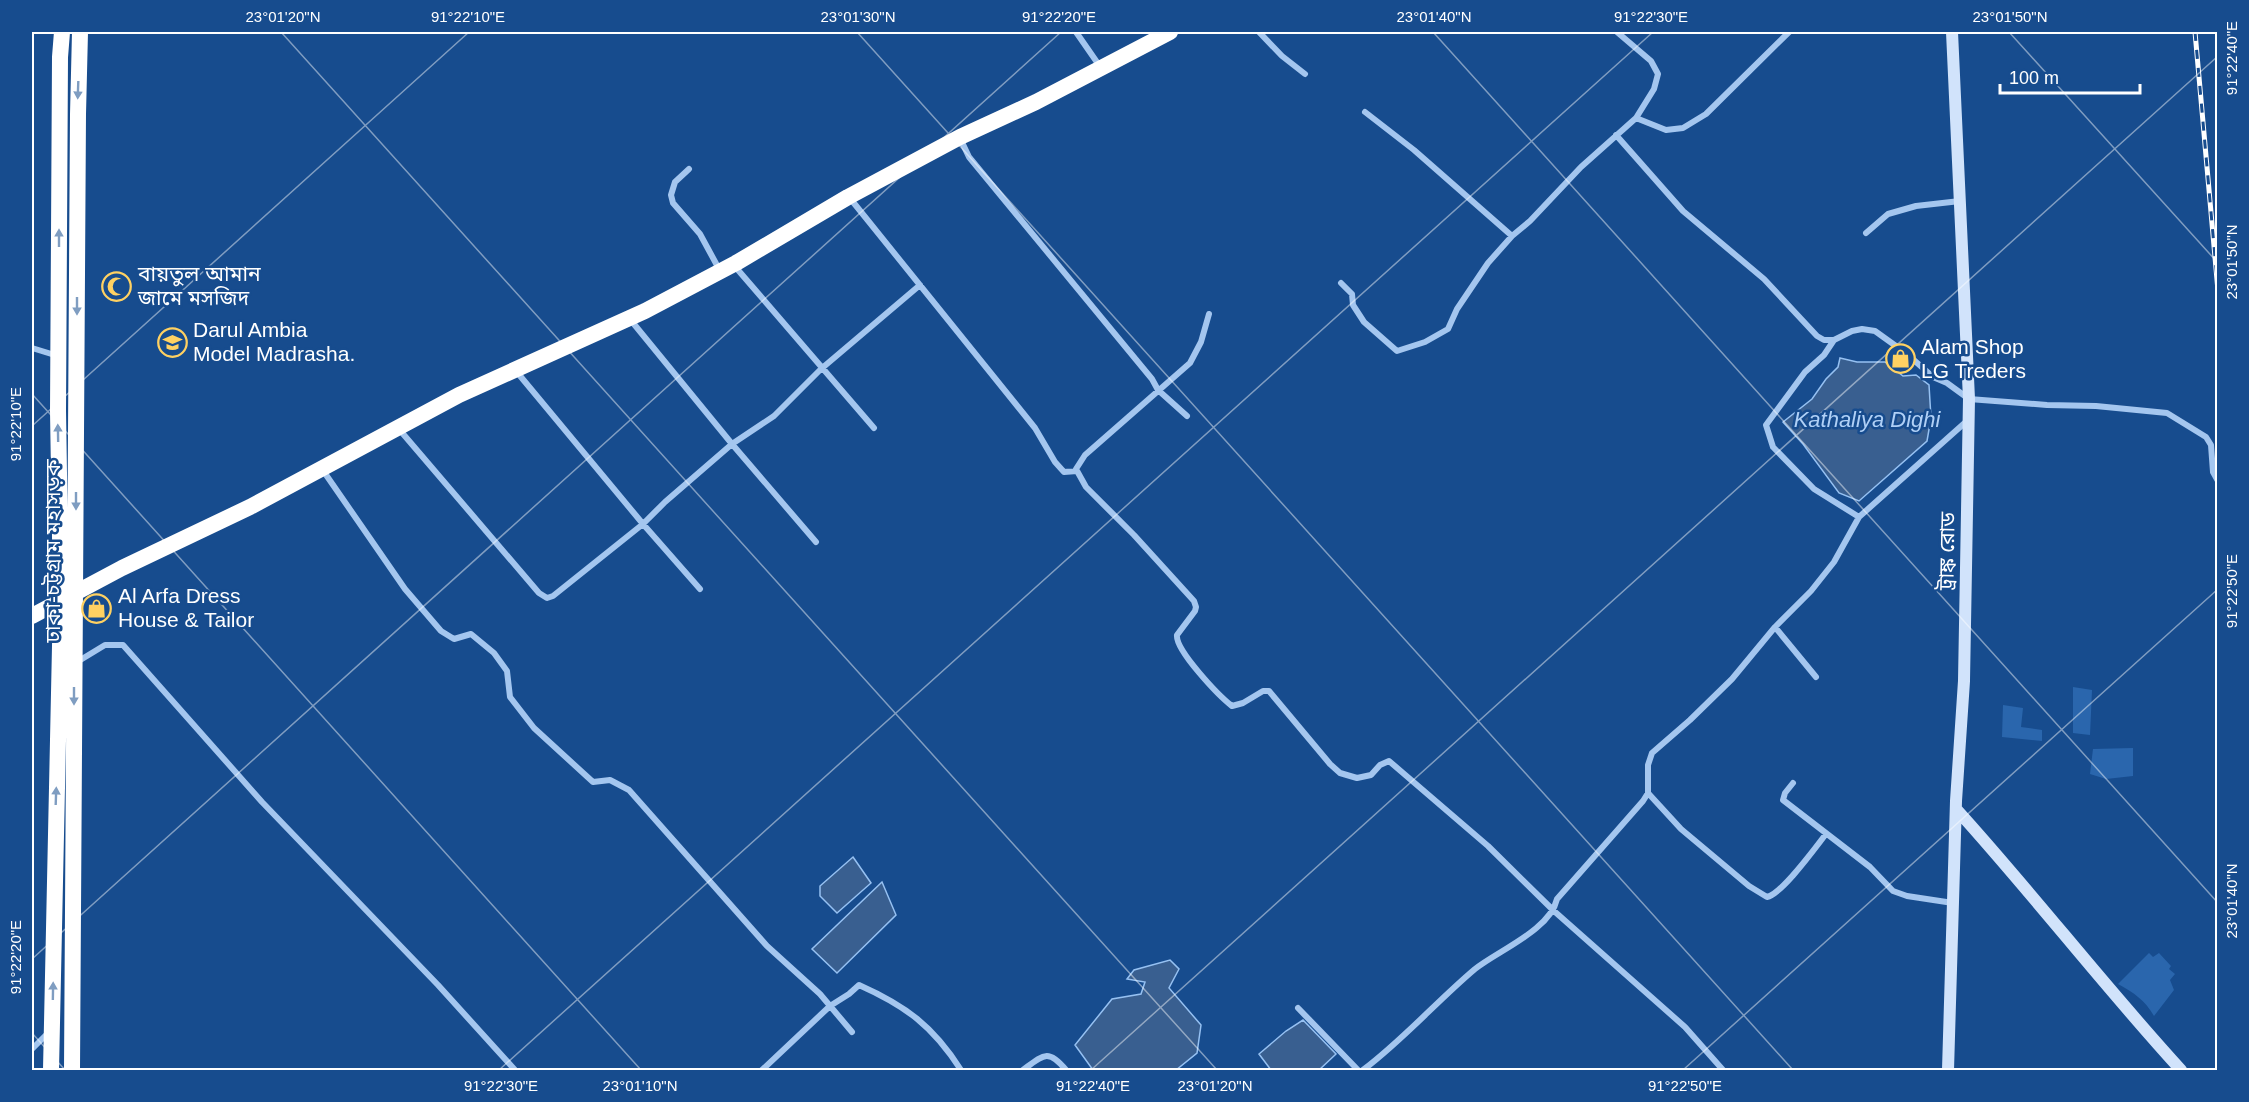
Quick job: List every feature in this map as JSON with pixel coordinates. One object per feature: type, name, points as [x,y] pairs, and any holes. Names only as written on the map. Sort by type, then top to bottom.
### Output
[{"type":"highway","name":"ঢাকা-চট্টগ্রাম মহাসড়ক","points":[[62,32],[58,356],[68,595],[75,664],[72,1071]]},
{"type":"highway","name":"ঢাকা-চট্টগ্রাম মহাসড়ক","points":[[51,1071],[68,595],[80,32]]},
{"type":"highway","points":[[32,616],[68,595],[250,507],[459,395],[629,318],[736,262],[848,197],[960,137],[1036,102],[1170,32]]},
{"type":"main road","name":"ট্রাঙ্ক রোড","points":[[1948,1071],[1964,681],[1969,399],[1952,32]]},
{"type":"main road","points":[[1957,810],[2181,1071]]},
{"type":"street","points":[[1076,32],[1102,68]]},
{"type":"street","points":[[1259,32],[1282,56],[1305,74]]},
{"type":"street","points":[[1341,283],[1352,294],[1353,305],[1364,322],[1397,351],[1425,342],[1448,329],[1457,309],[1488,263],[1581,167],[1636,118],[1654,89],[1658,74],[1651,61],[1617,32]]},
{"type":"street","points":[[1636,118],[1666,130],[1683,128],[1706,114],[1790,32]]},
{"type":"street","points":[[1365,112],[1414,150],[1512,236]]},
{"type":"street","points":[[1616,135],[1683,211],[1764,279],[1817,336],[1824,340],[1834,340],[1862,328],[1875,331],[1907,354],[1933,377],[1947,383],[1969,399],[2096,406],[2167,413],[2206,436],[2211,445],[2213,472],[2217,481]]},
{"type":"street","points":[[960,137],[969,157],[1152,379],[1158,390],[1187,416]]},
{"type":"street","points":[[689,169],[675,182],[671,195],[673,203],[700,234],[719,270]]},
{"type":"street","points":[[848,197],[1035,428],[1055,462],[1064,472],[1077,471]]},
{"type":"street","points":[[1866,233],[1888,214],[1916,206],[1960,201]]},
{"type":"street","points":[[736,262],[738,270],[874,428]]},
{"type":"street","points":[[397,428],[539,593],[547,598],[554,596],[643,524],[732,444],[774,416],[821,369],[920,285]]},
{"type":"street","points":[[1209,314],[1201,342],[1190,363],[1085,455],[1077,466],[1077,471],[1086,487],[1134,535],[1194,601],[1195,611],[1177,635],[1176,640],[1198,670],[1232,706],[1263,691],[1269,691],[1340,773],[1357,778],[1371,775],[1380,765],[1389,761],[1488,846],[1554,910],[1685,1027],[1723,1071]]},
{"type":"street","points":[[629,318],[816,542]]},
{"type":"street","points":[[1834,340],[1824,356],[1805,372],[1766,425],[1773,447],[1814,489],[1859,517]]},
{"type":"street","points":[[32,348],[58,356]]},
{"type":"street","points":[[515,371],[700,589]]},
{"type":"street","points":[[1298,1008],[1360,1071],[1408,1033],[1473,971],[1523,937],[1554,910],[1557,899],[1627,819],[1637,811],[1648,793],[1648,765],[1652,753],[1732,679],[1775,627],[1811,591],[1834,562],[1859,517],[1968,420]]},
{"type":"street","points":[[322,469],[405,589],[441,631],[454,639],[471,634],[494,653],[507,671],[510,697],[534,728],[593,782],[610,780],[629,790],[767,946],[820,994],[852,1032]]},
{"type":"street","points":[[1775,627],[1816,677]]},
{"type":"street","points":[[75,664],[105,645],[123,645],[262,802],[438,985],[516,1071]]},
{"type":"street","points":[[1793,783],[1785,793],[1783,800],[1870,867],[1893,891],[1907,896],[1954,903]]},
{"type":"street","points":[[1648,793],[1681,829],[1749,886],[1767,897],[1774,894],[1802,865],[1826,834]]},
{"type":"street","points":[[762,1071],[830,1006],[859,985],[885,996],[925,1024],[952,1056],[961,1071]]},
{"type":"street","points":[[32,1049],[52,1029]]},
{"type":"street","points":[[1023,1071],[1048,1055],[1056,1058],[1066,1071]]},
{"type":"shaded area","points":[[2073,687],[2092,690],[2090,735],[2073,733]]},
{"type":"shaded area","points":[[2003,705],[2023,708],[2021,727],[2042,730],[2042,741],[2002,737]]},
{"type":"shaded area","points":[[2133,748],[2133,776],[2106,779],[2090,774],[2093,749]]},
{"type":"shaded area","points":[[2149,953],[2153,957],[2159,953],[2175,974],[2170,980],[2174,990],[2154,1016],[2139,997],[2118,984]]},
{"type":"water","name":"Kathaliya Dighi","points":[[1840,358],[1857,362],[1885,362],[1903,376],[1916,375],[1929,385],[1931,418],[1927,441],[1859,501],[1839,493],[1803,444],[1783,422],[1812,399],[1838,367]]},
{"type":"water","points":[[853,857],[871,883],[837,913],[820,896],[820,886]]},
{"type":"water","points":[[882,882],[896,915],[837,973],[812,949]]},
{"type":"water","points":[[1170,960],[1179,969],[1169,988],[1201,1025],[1197,1053],[1176,1070],[1093,1070],[1075,1045],[1112,999],[1141,994],[1145,982],[1127,979],[1134,970]]},
{"type":"water","points":[[1303,1020],[1336,1054],[1319,1070],[1271,1070],[1259,1054]]},
{"type":"railway","points":[[2195,32],[2218,291]]},
{"type":"place","name":"বায়তুল আমান জামে মসজিদ","points":[[117,286]]},
{"type":"place","name":"Darul Ambia Model Madrasha.","points":[[172,342]]},
{"type":"place","name":"Alam Shop LG Treders","points":[[1900,359]]},
{"type":"place","name":"Al Arfa Dress House & Tailor","points":[[97,608]]}]
